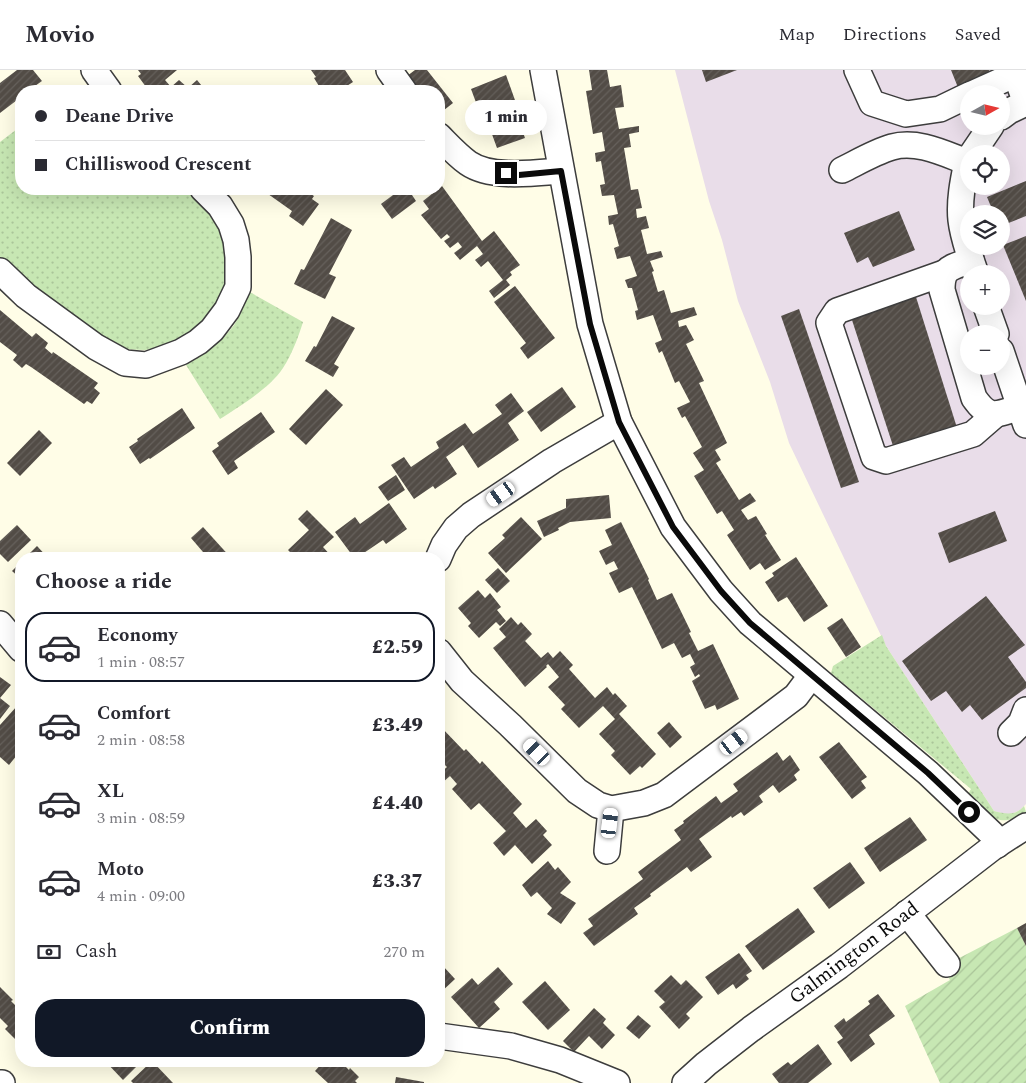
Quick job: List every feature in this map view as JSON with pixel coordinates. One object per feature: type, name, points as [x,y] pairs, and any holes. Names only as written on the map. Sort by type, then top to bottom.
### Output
[{"type":"street","points":[[94,70],[105,85]]},
{"type":"street","points":[[389,70],[400,85]]},
{"type":"street","points":[[543,70],[590,324],[619,422],[673,527],[721,591],[750,623],[928,773],[992,834],[997,845]]},
{"type":"street","points":[[857,70],[872,103],[906,114],[940,109],[960,100]]},
{"type":"street","points":[[990,85],[1015,72],[1026,103],[1010,110]]},
{"type":"street","points":[[445,142],[469,164],[494,172],[519,175],[561,171]]},
{"type":"street","points":[[842,170],[892,147],[909,145],[926,147],[960,156]]},
{"type":"street","points":[[0,271],[26,296],[96,347],[125,363],[146,364],[181,352],[198,342],[212,330],[227,310],[238,288],[236,240],[231,224],[220,206],[209,195]]},
{"type":"street","points":[[961,195],[961,220],[972,265]]},
{"type":"street","points":[[960,268],[950,268],[944,273],[837,311],[829,323],[874,457],[886,461],[973,434],[996,414]]},
{"type":"street","points":[[944,273],[942,290],[974,398],[982,410],[988,414],[1023,416],[1009,375]]},
{"type":"street","points":[[441,552],[456,528],[471,515],[552,461],[619,422]]},
{"type":"street","points":[[0,624],[15,642]]},
{"type":"street","points":[[445,660],[462,681],[578,791],[598,805],[612,810],[644,803],[664,795],[796,696],[812,676]]},
{"type":"street","points":[[1011,733],[1021,723],[1026,710]]},
{"type":"street","points":[[606,851],[612,810]]},
{"type":"street","name":"Galmington Road","points":[[686,1083],[729,1046],[840,966],[997,845],[1026,826]]},
{"type":"street","points":[[907,913],[947,964]]},
{"type":"street","points":[[445,1037],[510,1046],[560,1060],[617,1083]]},
{"type":"shaded area","points":[[675,70],[1026,70],[1026,804],[1020,810],[1009,815],[994,811],[886,646],[789,443],[770,382],[738,301],[722,240],[709,201]]},
{"type":"green space","points":[[15,131],[15,195],[199,195],[216,210],[231,264],[221,304],[197,331],[170,346],[145,350],[118,349],[101,341],[0,261],[0,142]]},
{"type":"green space","points":[[248,291],[303,322],[292,352],[283,368],[270,383],[254,396],[220,419],[186,365],[222,339],[234,325],[243,308]]},
{"type":"green space","points":[[882,635],[886,646],[994,811],[1010,813],[1024,806],[1026,812],[1017,818],[1008,820],[994,818],[987,814],[967,796],[971,789],[831,673],[833,666]]},
{"type":"green space","points":[[1017,928],[1026,946],[1026,1083],[940,1083],[905,1006],[950,980],[942,967]]},
{"type":"building","points":[[17,70],[33,70],[42,81],[36,85],[15,85],[15,102],[0,113],[0,83]]},
{"type":"building","points":[[138,70],[177,70],[165,80],[169,85],[145,85],[138,76],[141,74]]},
{"type":"building","points":[[311,70],[345,70],[353,82],[348,85],[318,85],[314,78],[316,77]]},
{"type":"building","points":[[415,70],[427,70],[439,85],[415,85],[407,76]]},
{"type":"building","points":[[589,70],[607,70],[610,87],[621,85],[624,107],[615,108],[619,129],[639,126],[639,132],[629,134],[631,147],[624,148],[631,190],[638,189],[642,208],[636,209],[637,218],[646,216],[649,228],[641,230],[647,254],[661,251],[663,257],[650,261],[654,271],[652,272],[658,292],[664,290],[671,313],[694,307],[697,315],[678,321],[679,327],[686,325],[694,340],[686,344],[704,381],[699,383],[727,443],[715,450],[721,460],[716,463],[739,500],[750,493],[756,501],[741,510],[748,520],[756,516],[767,534],[765,535],[781,560],[765,570],[760,563],[750,570],[727,535],[734,530],[722,511],[717,514],[694,476],[704,470],[693,453],[702,447],[685,416],[682,418],[677,408],[690,402],[679,381],[675,383],[662,351],[659,353],[655,343],[662,340],[653,315],[637,320],[635,311],[638,310],[632,288],[628,288],[625,280],[637,276],[630,256],[617,259],[614,248],[619,246],[613,224],[609,225],[608,216],[618,214],[614,195],[602,196],[600,185],[605,184],[601,161],[596,162],[595,153],[605,151],[602,132],[593,134],[586,91],[592,90]]},
{"type":"building","points":[[702,70],[737,70],[706,82]]},
{"type":"building","points":[[951,70],[989,70],[992,77],[972,85],[960,85],[959,90]]},
{"type":"building","points":[[506,75],[516,103],[513,104],[525,138],[497,148],[485,115],[481,116],[471,89]]},
{"type":"building","points":[[179,80],[185,85],[173,85]]},
{"type":"building","points":[[197,80],[201,85],[191,85]]},
{"type":"building","points":[[445,93],[453,103],[445,109]]},
{"type":"building","points":[[1026,181],[1026,216],[1010,222],[1010,205],[990,205],[987,197],[992,195],[1010,195],[1010,188]]},
{"type":"building","points":[[445,190],[482,241],[494,231],[520,265],[510,272],[512,275],[506,280],[510,285],[494,298],[489,291],[503,280],[488,261],[481,267],[475,260],[483,254],[477,246],[460,260],[454,253],[462,247],[458,242],[450,248],[444,241],[450,237],[447,234],[441,239],[421,215],[429,209],[423,201],[431,195],[445,195]]},
{"type":"building","points":[[269,195],[312,195],[314,196],[312,199],[319,204],[303,226],[289,216],[292,211]]},
{"type":"building","points":[[393,195],[412,195],[416,201],[392,219],[381,204]]},
{"type":"building","points":[[899,211],[915,250],[873,267],[868,257],[857,263],[844,233]]},
{"type":"building","points":[[331,218],[352,230],[329,274],[336,277],[325,299],[294,284],[301,269],[304,270]]},
{"type":"building","points":[[1026,236],[1026,301],[1007,255],[1010,255],[1010,242]]},
{"type":"building","points":[[515,286],[555,338],[528,359],[520,348],[526,343],[494,302]]},
{"type":"building","points":[[916,297],[958,431],[895,452],[851,317]]},
{"type":"building","points":[[799,309],[859,482],[841,488],[781,316]]},
{"type":"building","points":[[0,310],[32,337],[36,333],[48,343],[45,348],[52,354],[53,352],[98,383],[94,388],[100,393],[92,404],[87,401],[84,404],[31,367],[26,364],[22,368],[13,360],[17,355],[0,342]]},
{"type":"building","points":[[332,316],[355,328],[334,364],[339,367],[333,377],[305,361],[314,346],[316,347]]},
{"type":"building","points":[[562,387],[576,407],[541,432],[527,412]]},
{"type":"building","points":[[326,389],[343,405],[306,445],[289,429]]},
{"type":"building","points":[[511,393],[524,411],[508,423],[519,440],[478,468],[463,445],[446,457],[457,474],[435,489],[433,486],[414,499],[391,465],[404,457],[411,467],[439,448],[436,442],[465,423],[473,434],[502,414],[495,405]]},
{"type":"building","points":[[182,408],[195,428],[140,464],[129,447],[138,441],[137,439]]},
{"type":"building","points":[[261,412],[275,432],[234,461],[238,468],[228,475],[212,451],[219,446],[217,443]]},
{"type":"building","points":[[39,430],[52,443],[20,476],[7,463]]},
{"type":"building","points":[[396,475],[405,490],[388,501],[378,487]]},
{"type":"building","points":[[609,495],[611,518],[570,522],[544,537],[537,521],[566,508],[566,499]]},
{"type":"building","points":[[389,503],[407,529],[386,544],[383,540],[365,552],[350,552],[335,532],[355,517],[360,524]]},
{"type":"building","points":[[307,510],[334,537],[323,547],[328,552],[290,552],[288,550],[309,530],[298,519]]},
{"type":"building","points":[[995,511],[1007,541],[949,563],[938,533]]},
{"type":"building","points":[[521,517],[542,539],[506,573],[488,553],[505,538],[502,535]]},
{"type":"building","points":[[621,522],[649,579],[657,600],[672,593],[698,651],[713,644],[739,699],[717,710],[715,705],[705,709],[692,681],[700,676],[699,674],[695,677],[690,667],[695,664],[690,654],[682,658],[674,643],[662,649],[632,587],[619,593],[609,573],[618,569],[614,561],[606,565],[599,551],[612,545],[605,530]]},
{"type":"building","points":[[17,525],[31,540],[18,552],[15,552],[15,555],[8,562],[0,554],[0,541]]},
{"type":"building","points":[[203,527],[226,552],[203,552],[191,538]]},
{"type":"building","points":[[37,546],[43,552],[31,552]]},
{"type":"building","points":[[796,557],[828,606],[804,622],[787,597],[778,602],[765,582],[774,576],[772,573]]},
{"type":"building","points":[[498,568],[510,581],[497,593],[485,580]]},
{"type":"building","points":[[478,590],[485,598],[490,593],[501,607],[497,610],[506,621],[500,626],[496,622],[479,638],[468,626],[471,623],[458,608]]},
{"type":"building","points":[[986,596],[1025,645],[1008,657],[1026,682],[1026,688],[982,720],[970,705],[962,712],[946,691],[931,701],[902,661]]},
{"type":"building","points":[[511,617],[518,625],[521,622],[532,634],[525,641],[541,658],[548,652],[553,658],[560,651],[573,665],[569,669],[595,698],[607,687],[613,695],[615,693],[627,706],[619,714],[656,754],[642,768],[640,766],[630,775],[611,755],[615,751],[599,734],[615,719],[603,706],[579,728],[561,709],[565,705],[548,687],[559,677],[548,664],[525,687],[493,648],[506,637],[499,629]]},
{"type":"building","points":[[842,618],[861,647],[846,657],[827,628]]},
{"type":"building","points":[[0,677],[11,685],[0,698]]},
{"type":"building","points":[[0,698],[10,706],[0,719]]},
{"type":"building","points":[[15,708],[15,758],[9,765],[0,757],[0,725]]},
{"type":"building","points":[[669,722],[682,737],[670,748],[657,733]]},
{"type":"building","points":[[445,731],[480,764],[482,761],[522,804],[513,813],[526,828],[536,819],[547,831],[543,835],[552,845],[532,864],[515,845],[504,856],[493,843],[506,831],[479,803],[471,810],[452,789],[457,784],[450,776],[445,780],[445,769],[447,767],[445,765]]},
{"type":"building","points":[[839,742],[867,777],[861,781],[866,788],[852,799],[819,757]]},
{"type":"building","points":[[777,752],[783,761],[790,755],[800,770],[794,775],[797,780],[779,793],[773,785],[759,796],[763,802],[744,816],[741,812],[732,818],[731,816],[699,839],[712,857],[691,872],[687,867],[650,894],[651,896],[634,908],[638,914],[594,946],[583,933],[593,926],[588,919],[643,879],[638,872],[681,840],[674,830],[684,823],[683,821],[716,796],[721,803],[738,791],[733,784]]},
{"type":"building","points":[[910,817],[927,840],[880,872],[864,848]]},
{"type":"building","points":[[548,861],[555,870],[558,867],[571,882],[560,893],[576,903],[561,924],[547,914],[552,908],[537,892],[531,897],[522,885]]},
{"type":"building","points":[[850,862],[865,883],[829,909],[813,888]]},
{"type":"building","points":[[798,908],[815,932],[763,970],[745,946]]},
{"type":"building","points":[[1026,923],[1026,946],[1017,928]]},
{"type":"building","points":[[739,953],[752,971],[746,975],[749,979],[736,989],[733,984],[718,995],[705,977]]},
{"type":"building","points":[[498,967],[513,984],[494,1002],[500,1009],[479,1028],[451,997],[472,978],[478,985]]},
{"type":"building","points":[[445,968],[455,979],[445,988]]},
{"type":"building","points":[[671,975],[681,985],[686,980],[703,997],[686,1014],[690,1018],[679,1029],[659,1007],[665,1002],[654,991]]},
{"type":"building","points":[[545,981],[570,1010],[548,1030],[522,1002]]},
{"type":"building","points":[[0,987],[13,1000],[11,1001],[15,1005],[15,1039],[5,1029],[8,1026],[0,1018]]},
{"type":"building","points":[[878,994],[895,1016],[869,1035],[875,1044],[851,1062],[837,1042],[843,1038],[834,1026],[844,1018],[846,1022],[870,1004],[868,1001]]},
{"type":"building","points":[[594,1008],[606,1019],[603,1023],[615,1035],[602,1049],[589,1036],[574,1052],[563,1041]]},
{"type":"building","points":[[638,1015],[651,1026],[639,1039],[626,1028]]},
{"type":"building","points":[[818,1044],[832,1064],[808,1083],[779,1083],[772,1074],[788,1062],[791,1065]]},
{"type":"building","points":[[111,1067],[136,1067],[123,1080]]},
{"type":"building","points":[[146,1067],[158,1067],[173,1083],[133,1083],[131,1081]]},
{"type":"building","points":[[319,1067],[346,1067],[349,1070],[350,1068],[359,1077],[355,1081],[357,1083],[328,1083],[315,1071]]},
{"type":"building","points":[[396,1077],[424,1082],[424,1083],[395,1083]]},
{"type":"route","points":[[506,173],[519,175],[561,171],[590,324],[619,422],[673,527],[721,591],[750,623],[928,773],[969,812]]}]
